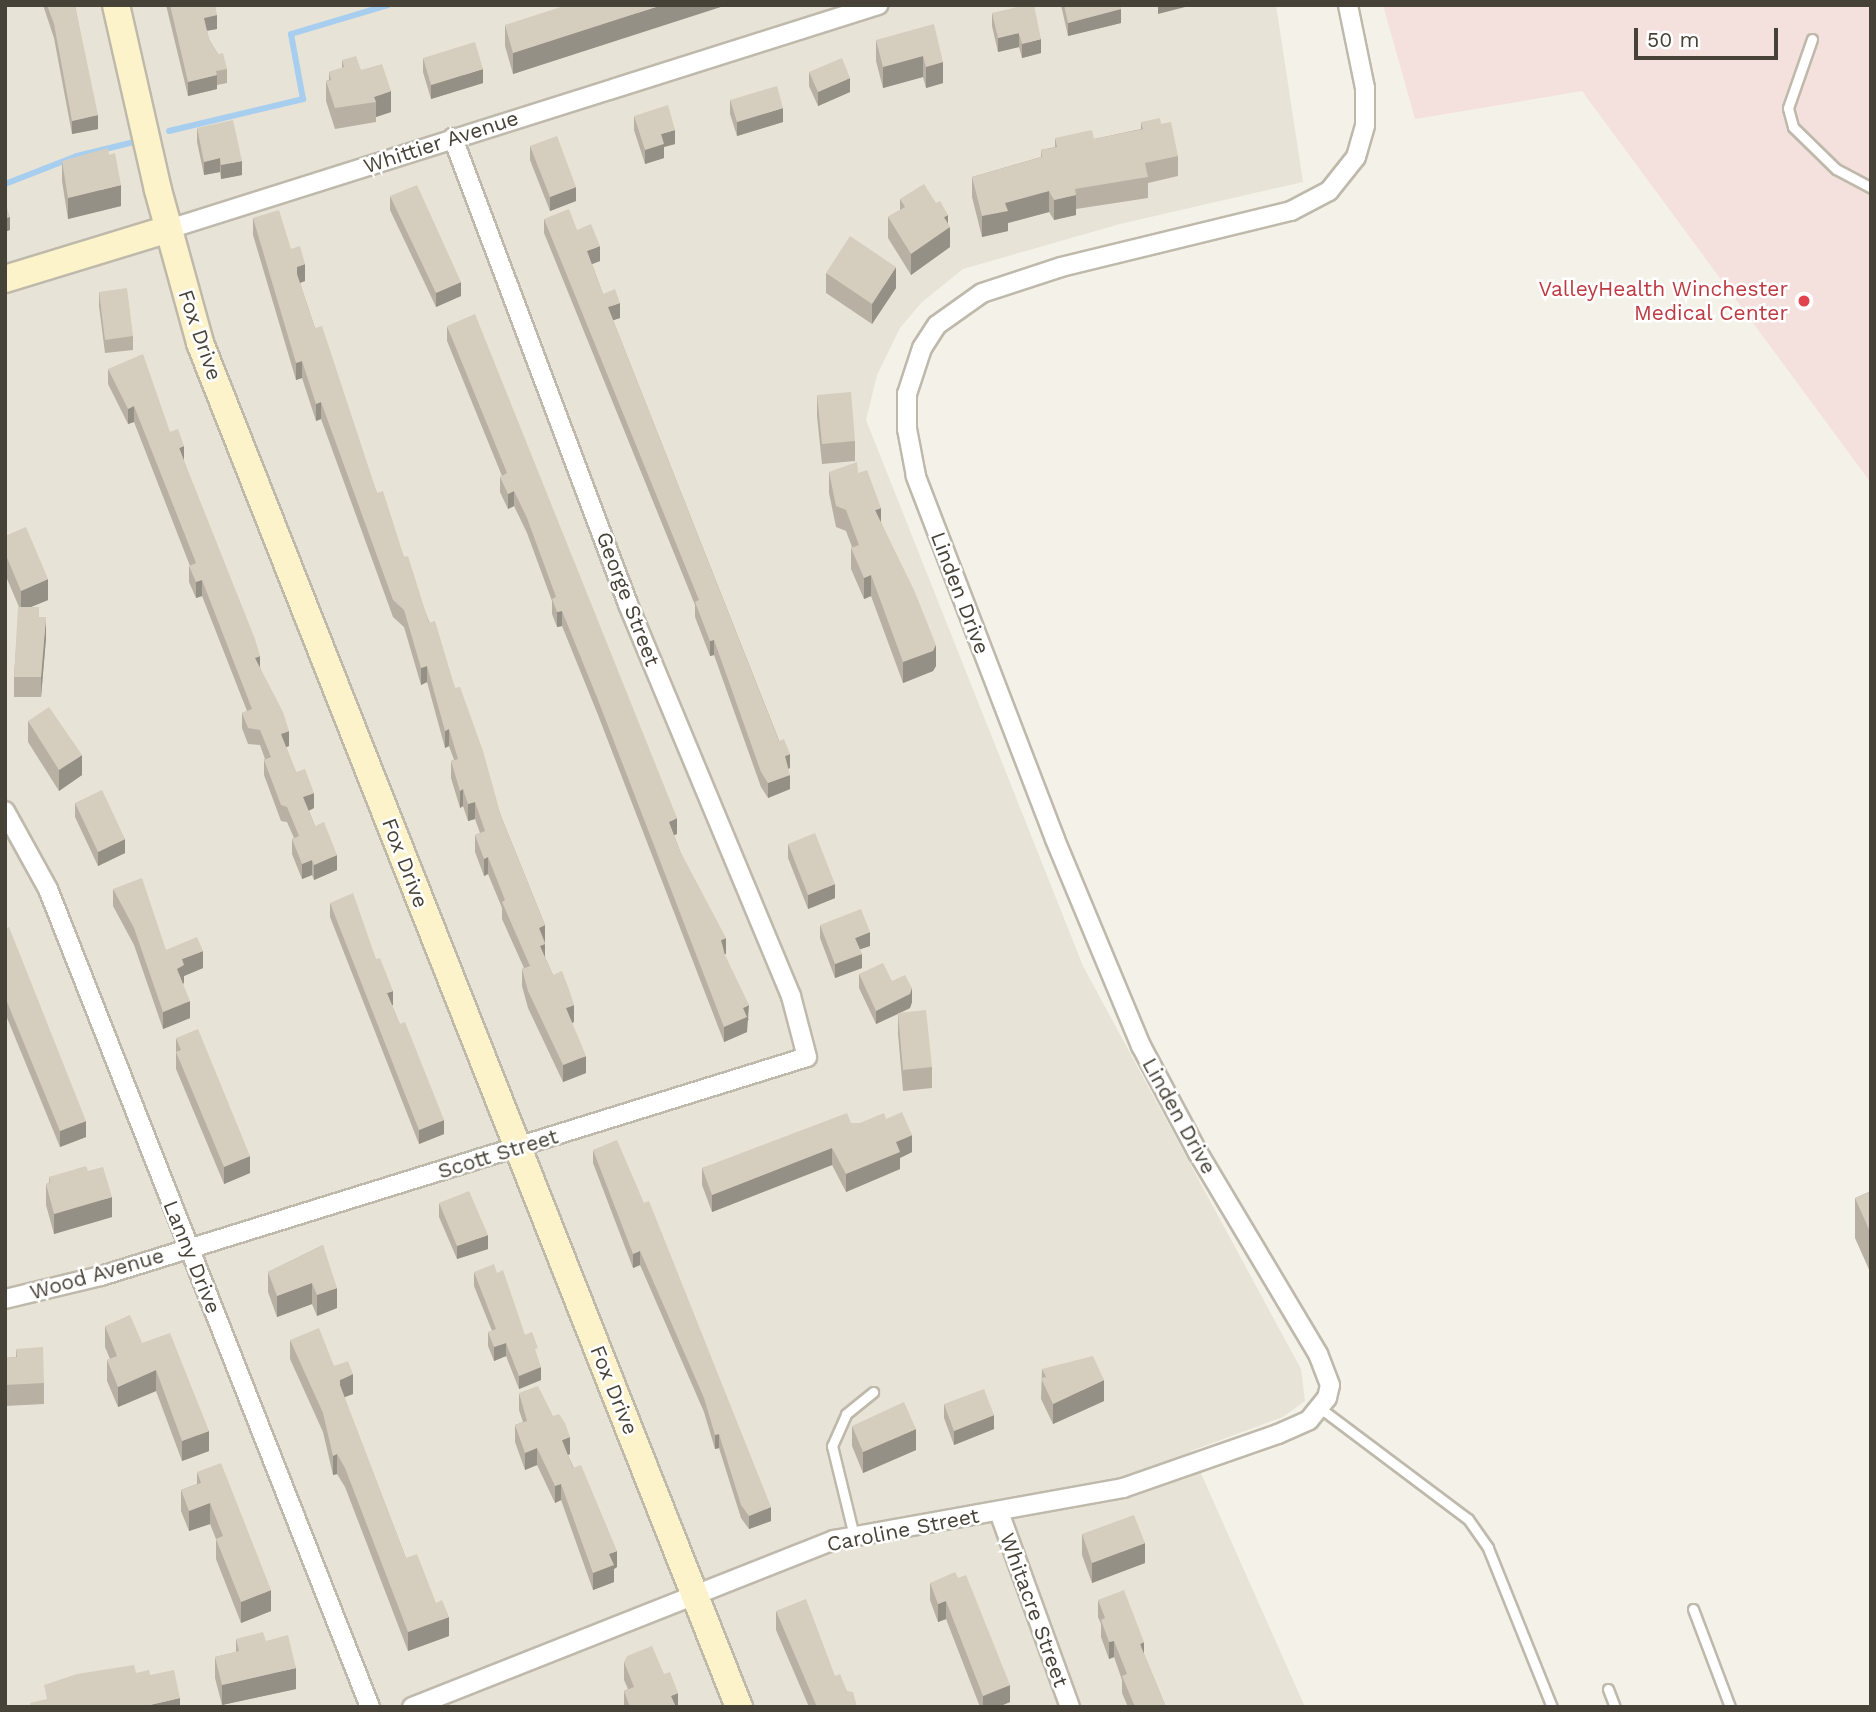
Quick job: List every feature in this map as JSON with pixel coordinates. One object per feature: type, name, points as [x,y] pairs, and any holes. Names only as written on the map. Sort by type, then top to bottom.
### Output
[{"type":"main road","name":"Fox Drive","points":[[116,5],[169,229],[200,343],[739,1707]]},
{"type":"main road","name":"Whittier Avenue","points":[[5,279],[169,229]]},
{"type":"street","name":"Whittier Avenue","points":[[169,229],[878,5]]},
{"type":"street","name":"Linden Drive","points":[[1320,1408],[1330,1385],[1326,1371],[1166,1097],[1055,839],[916,476],[907,429],[907,394],[922,348],[937,325],[982,293],[1061,267],[1291,212],[1329,191],[1356,157],[1365,125],[1365,89],[1348,5]]},
{"type":"street","name":"George Street","points":[[453,138],[628,604],[791,996],[807,1057]]},
{"type":"street","name":"Lanny Drive","points":[[5,811],[48,889],[370,1707]]},
{"type":"street","name":"Scott Street","points":[[188,1247],[519,1149],[807,1057]]},
{"type":"street","name":"Wood Avenue","points":[[5,1299],[101,1276],[188,1247]]},
{"type":"street","name":"Caroline Street","points":[[412,1707],[696,1595],[748,1571],[854,1536],[1123,1488],[1279,1434],[1309,1420],[1320,1408]]},
{"type":"street","name":"Whitacre Street","points":[[999,1512],[1070,1707]]},
{"type":"lane","points":[[1812,39],[1788,108],[1793,127],[1836,170],[1871,188]]},
{"type":"lane","points":[[854,1536],[832,1446],[846,1415],[873,1392]]},
{"type":"lane","points":[[1320,1408],[1468,1519],[1488,1548],[1552,1707]]},
{"type":"lane","points":[[1693,1609],[1730,1707]]},
{"type":"lane","points":[[1608,1689],[1615,1707]]},
{"type":"shaded area","points":[[5,5],[1276,5],[1303,182],[1120,224],[963,269],[922,302],[900,328],[877,375],[866,420],[1083,966],[1301,1369],[1305,1401],[1283,1417],[1191,1451],[1305,1707],[5,1707]]},
{"type":"shaded area","name":"ValleyHealth Winchester Medical Center","points":[[1383,5],[1871,5],[1871,483],[1582,91],[1415,119]]},
{"type":"building","points":[[47,5],[75,5],[98,115],[72,121],[54,24]]},
{"type":"building","points":[[170,5],[215,5],[217,15],[204,18],[209,39],[218,54],[223,53],[227,69],[216,71],[217,75],[188,82]]},
{"type":"building","points":[[567,5],[662,5],[513,53],[505,25]]},
{"type":"building","points":[[1034,5],[1041,39],[1022,44],[1019,33],[998,38],[992,13]]},
{"type":"building","points":[[1064,5],[1120,5],[1121,9],[1068,23]]},
{"type":"building","points":[[934,24],[943,62],[926,67],[923,56],[883,67],[876,40]]},
{"type":"building","points":[[475,42],[483,69],[431,85],[423,58]]},
{"type":"building","points":[[356,56],[361,70],[382,64],[391,91],[374,97],[376,102],[335,108],[326,81],[331,80],[329,72],[344,67],[342,60]]},
{"type":"building","points":[[842,58],[850,78],[818,92],[809,72]]},
{"type":"building","points":[[777,86],[783,108],[737,122],[730,100]]},
{"type":"building","points":[[668,105],[675,130],[661,134],[664,144],[645,150],[634,116]]},
{"type":"building","points":[[1160,118],[1161,124],[1171,122],[1178,156],[1145,163],[1148,177],[1075,189],[1076,195],[1054,200],[1049,191],[1005,203],[1008,211],[982,216],[972,177],[1042,157],[1041,150],[1057,147],[1055,138],[1092,130],[1094,139],[1143,129],[1141,122]]},
{"type":"building","points":[[233,120],[242,161],[221,165],[220,158],[204,162],[197,128]]},
{"type":"building","points":[[557,136],[576,187],[550,197],[530,146]]},
{"type":"building","points":[[108,148],[109,155],[115,153],[121,185],[68,198],[62,161]]},
{"type":"building","points":[[924,184],[936,203],[940,201],[948,215],[944,217],[950,227],[911,254],[888,217],[905,207],[900,199]]},
{"type":"building","points":[[417,185],[461,282],[436,293],[390,196]]},
{"type":"building","points":[[5,202],[10,217],[5,218]]},
{"type":"building","points":[[569,209],[577,230],[591,224],[600,246],[587,251],[603,294],[615,289],[620,303],[608,307],[779,741],[784,739],[790,754],[785,756],[790,775],[768,783],[761,772],[714,640],[710,641],[695,602],[699,600],[544,219]]},
{"type":"building","points":[[279,210],[291,249],[300,246],[305,264],[297,267],[297,274],[315,328],[322,326],[377,493],[383,491],[404,557],[408,556],[429,623],[435,621],[455,688],[460,687],[483,751],[501,816],[545,925],[539,928],[545,944],[540,946],[553,975],[562,971],[570,992],[574,1005],[566,1008],[586,1056],[563,1065],[528,991],[522,969],[530,966],[502,902],[505,900],[488,857],[484,859],[475,835],[485,831],[475,802],[468,804],[463,789],[460,791],[451,761],[458,759],[449,729],[445,731],[427,666],[421,668],[404,610],[393,600],[321,402],[316,404],[302,361],[296,363],[253,218]]},
{"type":"building","points":[[850,236],[896,267],[872,304],[826,273]]},
{"type":"building","points":[[127,288],[133,336],[105,340],[99,292]]},
{"type":"building","points":[[475,314],[677,818],[669,822],[680,851],[726,938],[721,940],[725,955],[749,1005],[743,1008],[747,1017],[724,1027],[598,700],[562,611],[557,612],[552,599],[556,597],[527,518],[514,491],[508,494],[500,477],[507,473],[447,326]]},
{"type":"building","points":[[143,354],[170,432],[178,429],[184,446],[179,448],[255,639],[260,656],[255,658],[283,712],[289,731],[281,734],[296,772],[305,769],[314,793],[303,797],[315,826],[324,822],[337,855],[314,865],[312,860],[302,864],[292,839],[299,836],[287,807],[281,805],[264,760],[271,757],[260,730],[248,728],[242,713],[252,709],[202,580],[196,582],[189,566],[196,563],[134,406],[128,409],[108,369]]},
{"type":"building","points":[[851,392],[855,441],[822,444],[817,395]]},
{"type":"building","points":[[857,462],[858,473],[867,470],[881,508],[875,510],[914,590],[936,645],[933,651],[903,662],[871,575],[864,578],[851,548],[859,545],[846,510],[836,506],[829,472]]},
{"type":"building","points":[[26,527],[48,579],[21,591],[5,553],[5,536]]},
{"type":"building","points":[[18,607],[39,607],[39,617],[46,617],[41,677],[14,677]]},
{"type":"building","points":[[49,707],[82,755],[59,770],[28,721]]},
{"type":"building","points":[[102,790],[125,839],[98,852],[75,803]]},
{"type":"building","points":[[815,833],[835,884],[808,895],[788,844]]},
{"type":"building","points":[[142,878],[166,950],[197,937],[203,951],[182,959],[184,965],[177,969],[190,1001],[163,1012],[134,928],[113,889]]},
{"type":"building","points":[[353,893],[376,959],[380,958],[393,991],[387,993],[400,1024],[405,1022],[444,1120],[419,1130],[330,903]]},
{"type":"building","points":[[861,909],[870,932],[855,938],[862,954],[835,964],[820,925]]},
{"type":"building","points":[[9,927],[86,1121],[60,1131],[5,997],[5,929]]},
{"type":"building","points":[[883,963],[892,981],[905,975],[912,988],[910,994],[876,1011],[859,974]]},
{"type":"building","points":[[926,1010],[932,1067],[903,1070],[898,1013]]},
{"type":"building","points":[[198,1029],[250,1156],[224,1167],[176,1052],[181,1050],[176,1038]]},
{"type":"building","points":[[902,1112],[912,1135],[896,1142],[900,1152],[846,1174],[832,1148],[712,1195],[702,1168],[847,1113],[851,1123],[860,1123],[884,1113],[886,1119]]},
{"type":"building","points":[[617,1140],[644,1203],[649,1201],[771,1507],[749,1516],[741,1505],[719,1434],[715,1435],[704,1398],[640,1251],[633,1254],[593,1150]]},
{"type":"building","points":[[86,1166],[88,1171],[103,1167],[112,1197],[54,1214],[46,1184],[50,1183],[49,1177]]},
{"type":"building","points":[[469,1191],[488,1235],[457,1246],[439,1203]]},
{"type":"building","points":[[1871,1191],[1871,1234],[1855,1198]]},
{"type":"building","points":[[323,1245],[337,1288],[317,1295],[312,1283],[277,1296],[268,1272]]},
{"type":"building","points":[[494,1264],[497,1273],[503,1270],[525,1335],[532,1332],[538,1348],[535,1349],[541,1367],[519,1376],[506,1343],[494,1347],[488,1332],[496,1329],[474,1272]]},
{"type":"building","points":[[130,1315],[142,1343],[170,1333],[209,1431],[182,1441],[156,1370],[118,1387],[107,1360],[117,1356],[105,1326]]},
{"type":"building","points":[[319,1328],[334,1366],[348,1361],[353,1374],[340,1380],[340,1385],[406,1558],[417,1554],[436,1603],[442,1600],[449,1617],[408,1632],[345,1468],[337,1454],[333,1456],[323,1413],[290,1340]]},
{"type":"building","points":[[43,1347],[44,1383],[5,1385],[5,1358],[17,1357],[16,1349]]},
{"type":"building","points":[[1093,1356],[1104,1380],[1053,1404],[1041,1378],[1046,1377],[1042,1369]]},
{"type":"building","points":[[538,1386],[553,1416],[559,1414],[565,1423],[570,1437],[562,1440],[573,1468],[581,1465],[617,1551],[609,1554],[614,1565],[593,1573],[561,1484],[555,1486],[537,1448],[525,1453],[515,1425],[527,1421],[519,1393]]},
{"type":"building","points":[[984,1389],[994,1415],[954,1431],[944,1404]]},
{"type":"building","points":[[904,1402],[916,1429],[863,1452],[852,1426]]},
{"type":"building","points":[[221,1463],[271,1590],[241,1602],[216,1539],[223,1536],[210,1503],[189,1511],[181,1490],[201,1483],[197,1472]]},
{"type":"building","points":[[1134,1515],[1145,1543],[1092,1563],[1082,1534]]},
{"type":"building","points":[[955,1572],[958,1578],[966,1575],[1010,1685],[983,1696],[946,1601],[938,1604],[930,1583]]},
{"type":"building","points":[[1124,1590],[1144,1642],[1140,1644],[1166,1707],[1135,1707],[1122,1676],[1127,1674],[1114,1641],[1109,1642],[1101,1620],[1105,1618],[1098,1600]]},
{"type":"building","points":[[806,1599],[835,1676],[840,1674],[847,1691],[853,1692],[857,1707],[817,1707],[776,1611]]},
{"type":"building","points":[[263,1632],[266,1641],[288,1635],[296,1668],[222,1685],[215,1657],[239,1651],[236,1639]]},
{"type":"building","points":[[652,1646],[664,1674],[670,1672],[678,1693],[671,1696],[676,1707],[630,1707],[624,1691],[634,1687],[624,1662],[627,1656]]},
{"type":"building","points":[[134,1665],[136,1673],[149,1670],[150,1675],[174,1670],[180,1698],[141,1707],[31,1707],[30,1703],[47,1699],[44,1685],[77,1674]]},
{"type":"waterway","points":[[169,131],[303,99],[291,34],[388,5]]},
{"type":"waterway","points":[[5,184],[77,156],[130,143]]},
{"type":"place","name":"ValleyHealth Winchester Medical Center","points":[[1804,301]]}]
